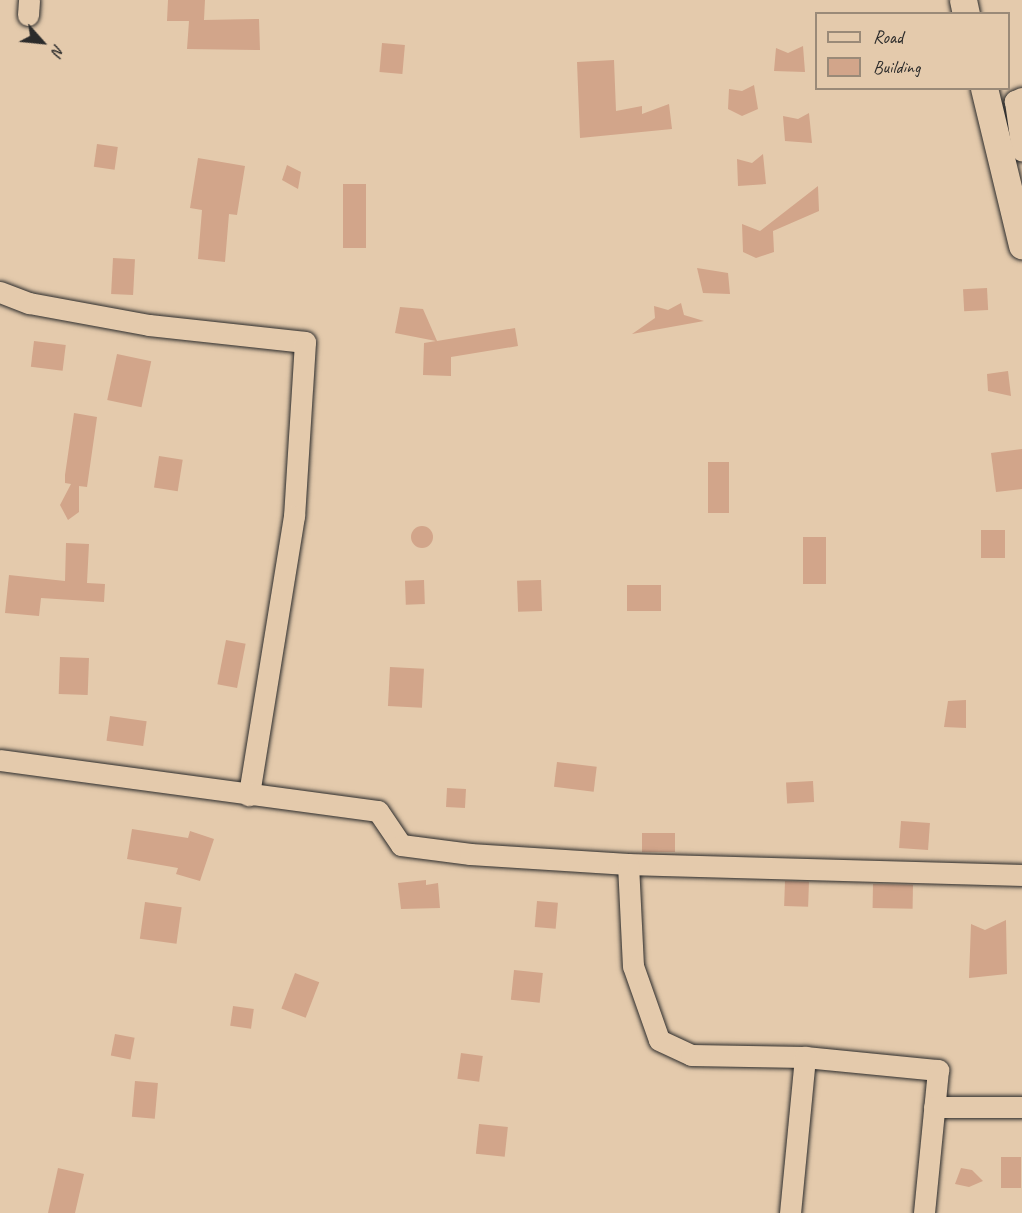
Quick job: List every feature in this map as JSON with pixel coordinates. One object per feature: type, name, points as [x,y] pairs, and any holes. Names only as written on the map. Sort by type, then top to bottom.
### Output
[{"type":"street","points":[[985,90],[1017,203],[1022,245]]},
{"type":"street","points":[[1022,98],[1015,101],[1022,151]]},
{"type":"street","points":[[0,292],[29,303],[149,325],[305,342],[294,516],[249,795]]},
{"type":"street","points":[[0,759],[378,811],[400,845],[628,864],[1022,875]]},
{"type":"street","points":[[628,864],[633,966],[659,1040],[691,1055],[805,1057],[939,1070],[924,1213]]},
{"type":"street","points":[[790,1213],[805,1057]]},
{"type":"street","points":[[934,1107],[1022,1107]]},
{"type":"building","points":[[168,0],[205,0],[204,20],[259,19],[260,50],[187,49],[189,21],[167,21]]},
{"type":"building","points":[[382,43],[405,45],[402,74],[379,72]]},
{"type":"building","points":[[803,46],[805,72],[774,71],[776,48],[788,53]]},
{"type":"building","points":[[614,60],[616,111],[642,106],[642,114],[669,104],[672,129],[580,138],[577,62]]},
{"type":"building","points":[[754,85],[758,109],[742,116],[728,109],[729,89],[742,91]]},
{"type":"building","points":[[809,113],[812,143],[785,141],[783,116],[798,119]]},
{"type":"building","points":[[97,144],[118,147],[115,170],[94,167]]},
{"type":"building","points":[[763,154],[766,184],[738,186],[737,159],[752,163]]},
{"type":"building","points":[[198,158],[245,166],[237,215],[229,214],[225,262],[198,259],[202,210],[190,208]]},
{"type":"building","points":[[287,165],[301,172],[298,189],[282,180]]},
{"type":"building","points":[[343,184],[366,184],[366,248],[343,248]]},
{"type":"building","points":[[818,186],[819,211],[773,231],[774,252],[756,258],[743,252],[742,224],[760,231]]},
{"type":"building","points":[[113,258],[135,259],[133,295],[111,294]]},
{"type":"building","points":[[697,268],[728,273],[730,294],[703,293]]},
{"type":"building","points":[[987,288],[988,310],[964,311],[963,289]]},
{"type":"building","points":[[681,303],[684,315],[704,321],[632,334],[655,318],[654,306],[668,310]]},
{"type":"building","points":[[400,307],[423,309],[437,341],[515,328],[518,346],[451,357],[451,376],[423,375],[424,343],[436,341],[395,333]]},
{"type":"building","points":[[34,341],[66,345],[63,371],[31,367]]},
{"type":"building","points":[[117,354],[151,361],[141,407],[107,400]]},
{"type":"building","points":[[1008,371],[1011,396],[988,391],[987,374]]},
{"type":"building","points":[[74,413],[97,417],[87,487],[79,486],[79,512],[68,520],[60,505],[71,484],[65,483],[65,475]]},
{"type":"building","points":[[1022,449],[1022,489],[996,492],[991,453]]},
{"type":"building","points":[[159,456],[183,460],[178,491],[154,488]]},
{"type":"building","points":[[708,462],[729,462],[729,513],[708,513]]},
{"type":"building","points":[[422,526],[430,529],[433,537],[430,545],[422,548],[414,545],[411,537],[414,529]]},
{"type":"building","points":[[981,530],[1005,530],[1005,558],[981,558]]},
{"type":"building","points":[[803,537],[826,537],[826,584],[803,584]]},
{"type":"building","points":[[66,543],[89,544],[87,583],[105,584],[104,602],[41,598],[39,616],[5,613],[9,575],[65,581]]},
{"type":"building","points":[[424,580],[425,604],[406,605],[405,581]]},
{"type":"building","points":[[541,580],[542,611],[518,612],[517,581]]},
{"type":"building","points":[[627,585],[661,585],[661,611],[627,611]]},
{"type":"building","points":[[226,640],[246,644],[237,688],[217,684]]},
{"type":"building","points":[[60,657],[89,658],[88,695],[59,694]]},
{"type":"building","points":[[390,667],[424,669],[422,708],[388,706]]},
{"type":"building","points":[[966,700],[966,728],[944,727],[948,701]]},
{"type":"building","points":[[110,716],[147,721],[143,746],[107,741]]},
{"type":"building","points":[[557,762],[597,767],[594,792],[554,787]]},
{"type":"building","points":[[813,781],[814,802],[787,803],[786,782]]},
{"type":"building","points":[[447,788],[466,789],[465,808],[446,807]]},
{"type":"building","points":[[901,821],[930,823],[928,850],[899,848]]},
{"type":"building","points":[[132,829],[188,838],[190,831],[214,839],[200,881],[176,874],[178,868],[127,859]]},
{"type":"building","points":[[642,833],[675,833],[675,852],[642,852]]},
{"type":"building","points":[[426,880],[426,885],[438,883],[440,908],[401,909],[398,883]]},
{"type":"building","points":[[785,881],[809,882],[808,907],[784,906]]},
{"type":"building","points":[[873,884],[913,885],[913,909],[873,908]]},
{"type":"building","points":[[537,901],[558,903],[556,929],[535,927]]},
{"type":"building","points":[[145,902],[182,907],[176,944],[140,939]]},
{"type":"building","points":[[1006,920],[1007,974],[969,978],[971,924],[985,930]]},
{"type":"building","points":[[514,970],[543,973],[540,1003],[511,1000]]},
{"type":"building","points":[[295,973],[319,982],[306,1018],[281,1008]]},
{"type":"building","points":[[233,1006],[254,1009],[251,1029],[230,1026]]},
{"type":"building","points":[[115,1034],[135,1038],[130,1059],[111,1056]]},
{"type":"building","points":[[461,1053],[483,1056],[479,1082],[457,1079]]},
{"type":"building","points":[[135,1081],[158,1083],[155,1119],[132,1117]]},
{"type":"building","points":[[479,1124],[508,1127],[505,1157],[476,1154]]},
{"type":"building","points":[[1001,1157],[1021,1157],[1021,1188],[1001,1188]]},
{"type":"building","points":[[58,1168],[84,1174],[75,1213],[48,1213]]},
{"type":"building","points":[[961,1168],[972,1170],[983,1181],[969,1187],[955,1184]]}]
